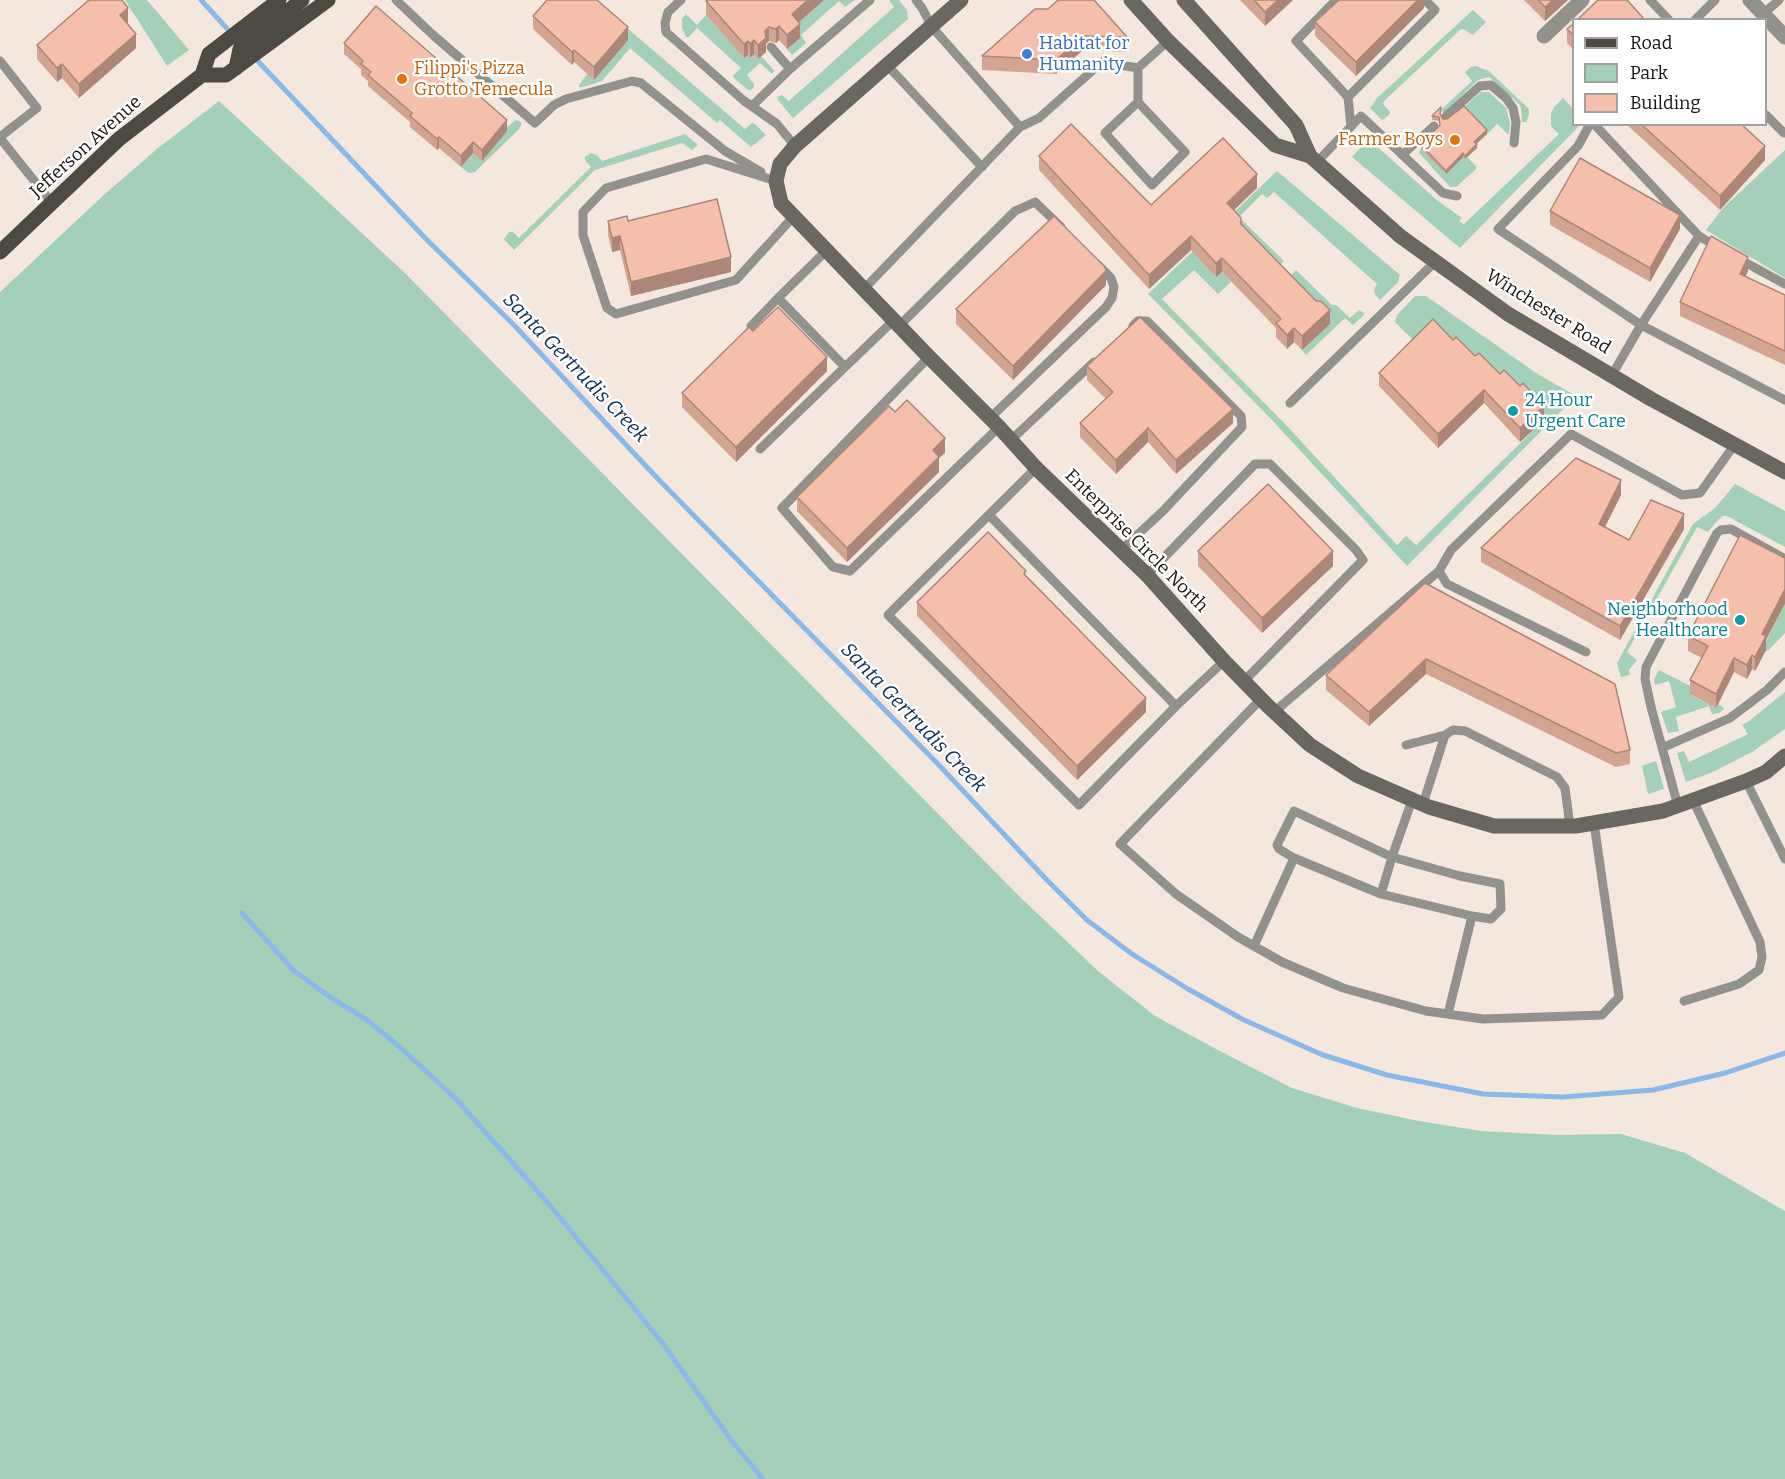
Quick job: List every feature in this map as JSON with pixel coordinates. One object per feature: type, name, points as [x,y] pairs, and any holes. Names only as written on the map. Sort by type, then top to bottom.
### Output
[{"type":"main road","points":[[278,14],[302,0]]},
{"type":"main road","name":"Jefferson Avenue","points":[[0,252],[119,139],[202,75],[210,54],[278,14],[328,0]]},
{"type":"main road","name":"Jefferson Avenue","points":[[202,75],[226,75],[236,68],[278,14]]},
{"type":"street","points":[[776,181],[780,164],[795,146],[961,0]]},
{"type":"street","name":"Winchester Road","points":[[1131,0],[1168,41],[1275,145],[1313,160],[1400,236],[1435,262],[1508,314],[1651,399],[1785,472]]},
{"type":"street","name":"Winchester Road","points":[[1184,0],[1296,125],[1313,160]]},
{"type":"street","points":[[1544,36],[1582,0]]},
{"type":"street","points":[[1750,0],[1767,18]]},
{"type":"street","points":[[1767,18],[1785,37]]},
{"type":"street","name":"Enterprise Circle North","points":[[776,181],[781,203],[1036,468],[1147,575],[1224,661],[1310,745],[1358,776],[1417,802],[1494,826],[1570,825],[1663,811],[1766,772],[1785,756]]},
{"type":"lane","points":[[396,0],[433,35],[536,123],[554,105],[566,99],[632,81],[641,83],[725,151],[776,181]]},
{"type":"lane","points":[[681,0],[668,12],[665,23],[666,32],[743,100],[777,124],[795,146]]},
{"type":"lane","points":[[752,106],[790,69],[870,0]]},
{"type":"lane","points":[[916,0],[932,27],[1020,127]]},
{"type":"lane","points":[[1336,0],[1296,41],[1348,97],[1351,127]]},
{"type":"lane","points":[[1348,97],[1435,10],[1425,0]]},
{"type":"lane","points":[[1650,0],[1667,18]]},
{"type":"lane","points":[[1697,18],[1715,0]]},
{"type":"lane","points":[[1763,14],[1779,0]]},
{"type":"lane","points":[[1138,102],[1105,133],[1152,185],[1185,152],[1138,102],[1138,68],[1168,41]]},
{"type":"lane","points":[[771,48],[790,69]]},
{"type":"lane","points":[[0,61],[38,108],[0,138],[52,203]]},
{"type":"lane","points":[[864,289],[1020,127],[1039,118],[1102,62],[1138,68]]},
{"type":"lane","points":[[887,65],[982,167]]},
{"type":"lane","points":[[1446,116],[1480,86],[1491,85],[1506,98],[1513,108],[1516,122],[1514,143]]},
{"type":"lane","points":[[1313,160],[1361,116],[1443,193],[1457,196]]},
{"type":"lane","points":[[1767,116],[1785,132]]},
{"type":"lane","points":[[1402,155],[1434,126]]},
{"type":"lane","points":[[1591,126],[1578,146],[1498,229],[1641,325],[1785,400]]},
{"type":"lane","points":[[1594,126],[1699,236],[1785,284]]},
{"type":"lane","points":[[776,181],[706,159],[606,188],[583,212],[583,235],[607,308],[616,314],[736,280],[794,216]]},
{"type":"lane","points":[[760,448],[844,367],[897,323],[1015,211],[1035,201],[1064,231]]},
{"type":"lane","points":[[1612,375],[1641,325],[1699,236]]},
{"type":"lane","points":[[752,326],[827,250]]},
{"type":"lane","points":[[929,357],[782,508],[833,567],[850,571],[1106,307],[1112,298],[1114,287],[1111,278],[1095,262]]},
{"type":"lane","points":[[1290,403],[1435,262]]},
{"type":"lane","points":[[778,298],[844,367]]},
{"type":"lane","points":[[1121,550],[1163,511],[1242,427],[1241,416],[1148,321],[1138,321],[1130,329]]},
{"type":"lane","points":[[1011,440],[1104,353]]},
{"type":"lane","points":[[1274,711],[1439,571],[1451,550],[1571,434],[1682,495],[1700,493],[1735,444]]},
{"type":"lane","points":[[1147,575],[1255,464],[1270,464],[1356,550],[1363,560],[1244,681]]},
{"type":"lane","points":[[1036,468],[888,615],[1079,805],[1176,706],[1224,661]]},
{"type":"lane","points":[[989,515],[1176,706]]},
{"type":"lane","points":[[1684,1000],[1739,984],[1759,970],[1762,957],[1760,942],[1685,803],[1662,748],[1650,707],[1645,679],[1646,667],[1717,533],[1731,529],[1785,559]]},
{"type":"lane","points":[[1439,571],[1447,584],[1586,652]]},
{"type":"lane","points":[[1662,748],[1730,718],[1767,690],[1785,672]]},
{"type":"lane","points":[[1262,699],[1120,844],[1176,894],[1238,937],[1282,962],[1343,988],[1426,1011],[1483,1019],[1602,1015],[1619,997],[1594,823]]},
{"type":"lane","points":[[1406,745],[1445,735],[1454,729],[1465,731],[1557,777],[1565,788],[1570,825]]},
{"type":"lane","points":[[1381,894],[1392,857],[1445,735]]},
{"type":"lane","points":[[1746,781],[1785,859]]},
{"type":"lane","points":[[1294,811],[1392,857],[1460,876],[1500,884],[1501,909],[1491,919],[1381,894],[1294,858],[1279,849],[1277,845],[1294,811]]},
{"type":"lane","points":[[1254,946],[1294,858]]},
{"type":"lane","points":[[1448,1014],[1472,916]]},
{"type":"green space","points":[[125,0],[147,0],[189,50],[167,66]]},
{"type":"green space","points":[[824,0],[855,0],[845,7],[839,1],[801,35],[806,43],[792,55],[787,49],[800,38],[792,28]]},
{"type":"green space","points":[[889,0],[899,0],[907,10],[908,19],[793,118],[777,97],[782,95],[789,101],[894,7]]},
{"type":"green space","points":[[1473,10],[1486,22],[1473,35],[1463,29],[1460,30],[1384,101],[1383,104],[1390,112],[1382,120],[1370,108],[1377,98]]},
{"type":"green space","points":[[686,14],[697,25],[706,15],[744,57],[748,55],[751,58],[754,54],[758,59],[761,56],[773,69],[772,74],[760,63],[747,75],[754,84],[751,90],[748,90],[733,76],[741,68],[697,28],[689,37],[686,37],[682,28],[682,19]]},
{"type":"green space","points":[[619,21],[745,129],[752,123],[766,135],[751,147],[720,120],[717,123],[630,48],[602,81],[579,87],[587,74],[594,79]]},
{"type":"green space","points":[[1476,66],[1489,71],[1529,109],[1526,122],[1522,122],[1520,105],[1489,77],[1478,80],[1444,113],[1441,110],[1472,81],[1465,72]]},
{"type":"green space","points":[[1481,92],[1489,92],[1506,108],[1510,123],[1509,135],[1497,124],[1487,134],[1463,108]]},
{"type":"green space","points":[[1563,98],[1572,108],[1572,126],[1579,126],[1460,248],[1352,157],[1366,142],[1373,143],[1438,201],[1462,218],[1459,221],[1464,224],[1559,134],[1551,126],[1551,114]]},
{"type":"green space","points":[[219,101],[404,272],[1020,897],[1098,971],[1155,1016],[1292,1088],[1357,1108],[1481,1131],[1555,1135],[1621,1134],[1685,1153],[1785,1211],[1785,1479],[0,1479],[0,292],[106,193],[158,148]]},
{"type":"green space","points":[[516,120],[521,122],[519,129],[475,172],[469,173],[461,167],[473,153],[482,160],[505,129]]},
{"type":"green space","points":[[685,134],[698,145],[692,150],[682,143],[595,170],[514,250],[504,239],[509,232],[513,232],[519,238],[591,167],[585,157],[591,153],[597,155],[602,161]]},
{"type":"green space","points":[[1421,149],[1465,159],[1467,157],[1476,169],[1456,187],[1450,187],[1420,154]]},
{"type":"green space","points":[[1785,150],[1785,278],[1706,230],[1723,208]]},
{"type":"green space","points":[[1277,171],[1400,275],[1398,282],[1380,300],[1374,289],[1377,284],[1274,192],[1267,198],[1262,194],[1239,217],[1284,261],[1273,271],[1206,265],[1216,277],[1222,272],[1231,282],[1218,294],[1194,270],[1162,299],[1287,426],[1397,545],[1406,536],[1416,545],[1544,420],[1416,343],[1395,322],[1397,315],[1415,296],[1426,296],[1536,373],[1576,396],[1407,566],[1271,419],[1148,294]]},
{"type":"green space","points":[[1296,270],[1332,305],[1336,305],[1350,318],[1359,310],[1364,313],[1353,325],[1345,318],[1306,355],[1302,350],[1330,324],[1284,282]]},
{"type":"green space","points":[[1735,484],[1785,511],[1785,547],[1727,516],[1718,520],[1708,532],[1697,527],[1627,652],[1637,660],[1629,670],[1630,675],[1621,677],[1617,663],[1693,524],[1715,508]]},
{"type":"green space","points":[[1785,604],[1785,633],[1768,651],[1762,649]]},
{"type":"green space","points":[[1659,670],[1694,688],[1691,695],[1716,708],[1718,704],[1724,708],[1723,710],[1712,714],[1709,706],[1676,717],[1679,731],[1668,733],[1661,712],[1676,707],[1669,681],[1655,685],[1654,679]]},
{"type":"green space","points":[[1785,692],[1785,729],[1752,752],[1713,772],[1686,782],[1677,753],[1684,751],[1689,762],[1748,734],[1742,725]]},
{"type":"green space","points":[[1656,761],[1664,789],[1648,794],[1642,766]]},
{"type":"building","points":[[89,0],[122,0],[128,8],[120,15],[136,34],[79,84],[62,64],[57,68],[37,45]]},
{"type":"building","points":[[547,0],[597,0],[628,27],[594,67],[574,50],[572,52],[533,16]]},
{"type":"building","points":[[808,0],[792,14],[800,24],[787,35],[779,26],[776,29],[769,27],[765,31],[766,38],[758,45],[754,40],[750,44],[748,41],[744,44],[706,1]]},
{"type":"building","points":[[1058,0],[1094,0],[1127,37],[1083,36],[1056,60],[982,56],[1035,9],[1048,9]]},
{"type":"building","points":[[1254,0],[1278,0],[1265,12]]},
{"type":"building","points":[[1339,0],[1418,0],[1356,62],[1315,22]]},
{"type":"building","points":[[1538,0],[1553,0],[1545,7]]},
{"type":"building","points":[[1598,0],[1627,0],[1643,18],[1579,18]]},
{"type":"building","points":[[376,6],[507,120],[482,150],[473,142],[461,156],[439,137],[437,139],[410,116],[412,113],[368,75],[371,72],[361,64],[363,61],[344,43]]},
{"type":"building","points":[[1572,25],[1572,34],[1567,29]]},
{"type":"building","name":"Farmer Boys","points":[[1464,106],[1487,130],[1474,142],[1477,144],[1465,156],[1463,153],[1446,171],[1421,145],[1440,125],[1439,117],[1432,116],[1441,107],[1440,114],[1443,119],[1447,119]]},
{"type":"building","points":[[1071,124],[1151,205],[1223,138],[1257,174],[1227,203],[1241,218],[1241,224],[1316,301],[1321,301],[1330,310],[1302,336],[1294,328],[1287,335],[1276,323],[1281,319],[1222,258],[1216,263],[1191,236],[1149,275],[1039,156]]},
{"type":"building","points":[[1643,126],[1743,126],[1765,146],[1720,196]]},
{"type":"building","points":[[1580,158],[1680,215],[1650,268],[1550,211]]},
{"type":"building","points":[[717,199],[731,257],[631,282],[620,236],[612,238],[608,221],[627,216],[628,221]]},
{"type":"building","points":[[1054,216],[1105,267],[1106,271],[1013,366],[956,309]]},
{"type":"building","points":[[1711,236],[1748,257],[1740,274],[1785,295],[1785,351],[1680,302]]},
{"type":"building","points":[[778,307],[827,357],[736,447],[682,393],[749,327],[753,331]]},
{"type":"building","points":[[1140,317],[1233,409],[1176,460],[1148,428],[1116,460],[1080,423],[1113,392],[1087,366]]},
{"type":"building","points":[[1433,319],[1453,340],[1456,337],[1475,356],[1479,353],[1500,374],[1504,370],[1520,386],[1523,383],[1544,406],[1520,428],[1484,390],[1438,434],[1379,373]]},
{"type":"building","points":[[907,400],[945,438],[933,450],[939,457],[847,548],[797,497],[889,406],[895,412]]},
{"type":"building","points":[[1576,458],[1621,480],[1599,524],[1629,540],[1651,500],[1684,514],[1620,626],[1481,548]]},
{"type":"building","points":[[1268,484],[1333,551],[1262,618],[1198,551]]},
{"type":"building","points":[[988,532],[1026,571],[1024,574],[1146,698],[1077,766],[917,602]]},
{"type":"building","name":"Neighborhood Healthcare","points":[[1740,535],[1785,558],[1785,589],[1762,634],[1766,636],[1755,657],[1752,655],[1747,665],[1734,658],[1716,694],[1690,680],[1708,646],[1688,636]]},
{"type":"building","points":[[1425,583],[1615,684],[1630,750],[1616,753],[1426,659],[1369,712],[1326,675]]},
{"type":"waterway","name":"Santa Gertrudis Creek","points":[[201,0],[232,34]]},
{"type":"waterway","name":"Santa Gertrudis Creek","points":[[253,56],[426,239],[513,324],[659,480],[937,763],[1045,878],[1087,920],[1132,954],[1244,1020],[1323,1055],[1387,1075],[1483,1094],[1563,1097],[1653,1090],[1725,1073],[1785,1053]]},
{"type":"waterway","points":[[242,913],[294,971],[367,1020],[457,1100],[548,1203],[661,1341],[731,1440],[763,1479]]},
{"type":"place","name":"Habitat for Humanity","points":[[1027,54]]},
{"type":"place","name":"Filippi's Pizza Grotto Temecula","points":[[402,79]]},
{"type":"place","name":"Farmer Boys","points":[[1455,140]]},
{"type":"place","name":"24 Hour Urgent Care","points":[[1513,411]]},
{"type":"place","name":"Neighborhood Healthcare","points":[[1740,620]]}]
